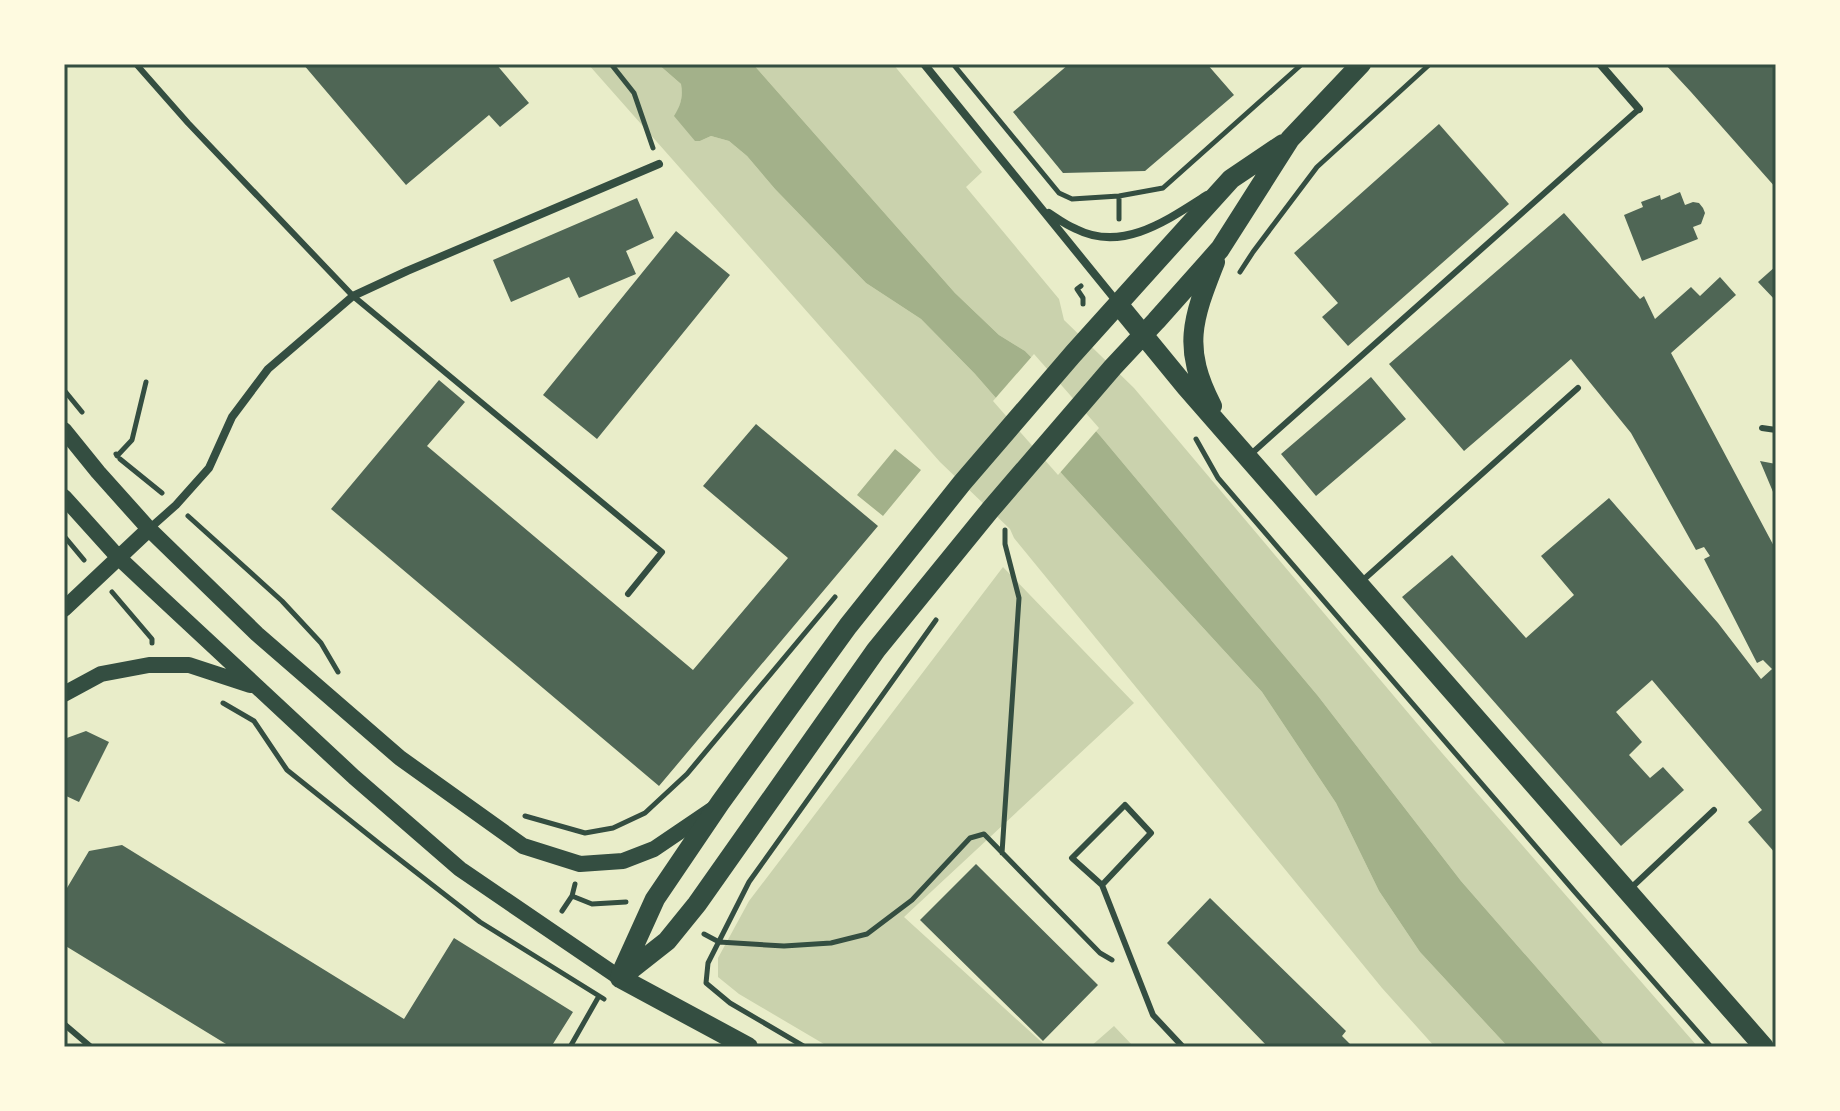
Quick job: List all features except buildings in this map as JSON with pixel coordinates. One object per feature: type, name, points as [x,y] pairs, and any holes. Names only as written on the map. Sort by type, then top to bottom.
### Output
[{"type":"main road","points":[[620,978],[667,941],[697,904],[876,650],[990,510],[1220,249],[1290,139],[1361,64]]},
{"type":"main road","points":[[620,978],[655,899],[720,803],[848,626],[962,483],[1085,340],[1231,179],[1290,139]]},
{"type":"main road","points":[[1220,249],[1202,295],[1192,347],[1204,392],[1242,450]]},
{"type":"main road","points":[[1118,304],[1764,1047]]},
{"type":"main road","points":[[64,430],[149,529],[257,634],[400,758],[523,846],[580,864],[623,861],[654,849],[720,803]]},
{"type":"main road","points":[[64,497],[118,557],[354,777],[460,869],[620,978],[748,1047]]},
{"type":"main road","points":[[64,609],[149,529]]},
{"type":"main road","points":[[64,694],[101,674],[149,665],[189,665],[257,687]]},
{"type":"street","points":[[924,64],[1118,304]]},
{"type":"street","points":[[1600,64],[1639,109]]},
{"type":"street","points":[[149,529],[176,505],[209,468],[232,417],[268,369],[353,296],[659,164]]},
{"type":"street","points":[[1044,211],[1091,235],[1134,235],[1163,223],[1231,179]]},
{"type":"lane","points":[[138,65],[197,133],[353,296],[662,552],[628,594]]},
{"type":"lane","points":[[1242,450],[1639,109]]},
{"type":"lane","points":[[1360,584],[1578,388]]},
{"type":"lane","points":[[1762,428],[1776,430]]},
{"type":"lane","points":[[1102,885],[1151,833],[1125,805],[1072,858],[1102,885],[1153,1015],[1183,1047]]},
{"type":"lane","points":[[1628,890],[1714,810]]},
{"type":"lane","points":[[64,1024],[91,1047]]},
{"type":"path","points":[[611,64],[634,93],[659,164]]},
{"type":"path","points":[[953,64],[1059,193],[1072,199],[1119,196],[1163,188],[1302,64]]},
{"type":"path","points":[[1238,276],[1317,167],[1430,64]]},
{"type":"path","points":[[1083,284],[1077,289],[1083,298],[1083,310]]},
{"type":"path","points":[[117,456],[132,440],[146,382]]},
{"type":"path","points":[[1191,431],[1218,478],[1711,1047]]},
{"type":"path","points":[[176,505],[282,601],[321,643],[340,675]]},
{"type":"path","points":[[996,537],[1005,525],[1005,544],[1019,598],[1002,854]]},
{"type":"path","points":[[64,536],[152,639],[149,665]]},
{"type":"path","points":[[518,812],[529,818],[585,833],[613,828],[645,813],[687,774],[844,586]]},
{"type":"path","points":[[805,1047],[730,1003],[706,983],[708,963],[749,882],[941,614]]},
{"type":"path","points":[[219,700],[254,721],[287,770],[480,922],[611,1003]]},
{"type":"path","points":[[719,942],[784,946],[831,943],[867,934],[912,900],[970,838],[984,834],[1100,953],[1137,974]]},
{"type":"path","points":[[530,953],[572,896],[580,864]]},
{"type":"path","points":[[570,1047],[599,996]]},
{"type":"shaded area","points":[[588,64],[658,64],[681,84],[681,101],[675,116],[700,141],[711,136],[729,141],[747,156],[866,283],[921,319],[975,374],[1262,692],[1336,803],[1379,891],[1420,952],[1508,1047],[1435,1047],[1382,988],[1014,538],[1010,529],[940,462]]},
{"type":"shaded area","points":[[658,64],[753,64],[955,293],[999,335],[1025,351],[1102,438],[1318,696],[1461,881],[1606,1047],[1508,1047],[1420,952],[1379,891],[1336,803],[1262,692],[975,374],[921,319],[866,283],[747,156],[729,141],[711,136],[695,141],[674,116],[681,101],[681,84]]},
{"type":"shaded area","points":[[753,64],[893,64],[982,172],[966,187],[1059,299],[1064,320],[1134,388],[1442,753],[1698,1047],[1606,1047],[1461,881],[1318,696],[1102,438],[1025,351],[999,335],[955,293]]},
{"type":"shaded area","points":[[895,449],[921,470],[883,516],[857,495]]},
{"type":"shaded area","points":[[1003,567],[1134,703],[904,917],[1047,1047],[829,1047],[739,994],[718,977],[718,958],[749,901]]},
{"type":"shaded area","points":[[1114,1026],[1134,1047],[1090,1047]]},
{"type":"pier","points":[[1034,354],[1099,428],[1058,475],[993,401]]}]
